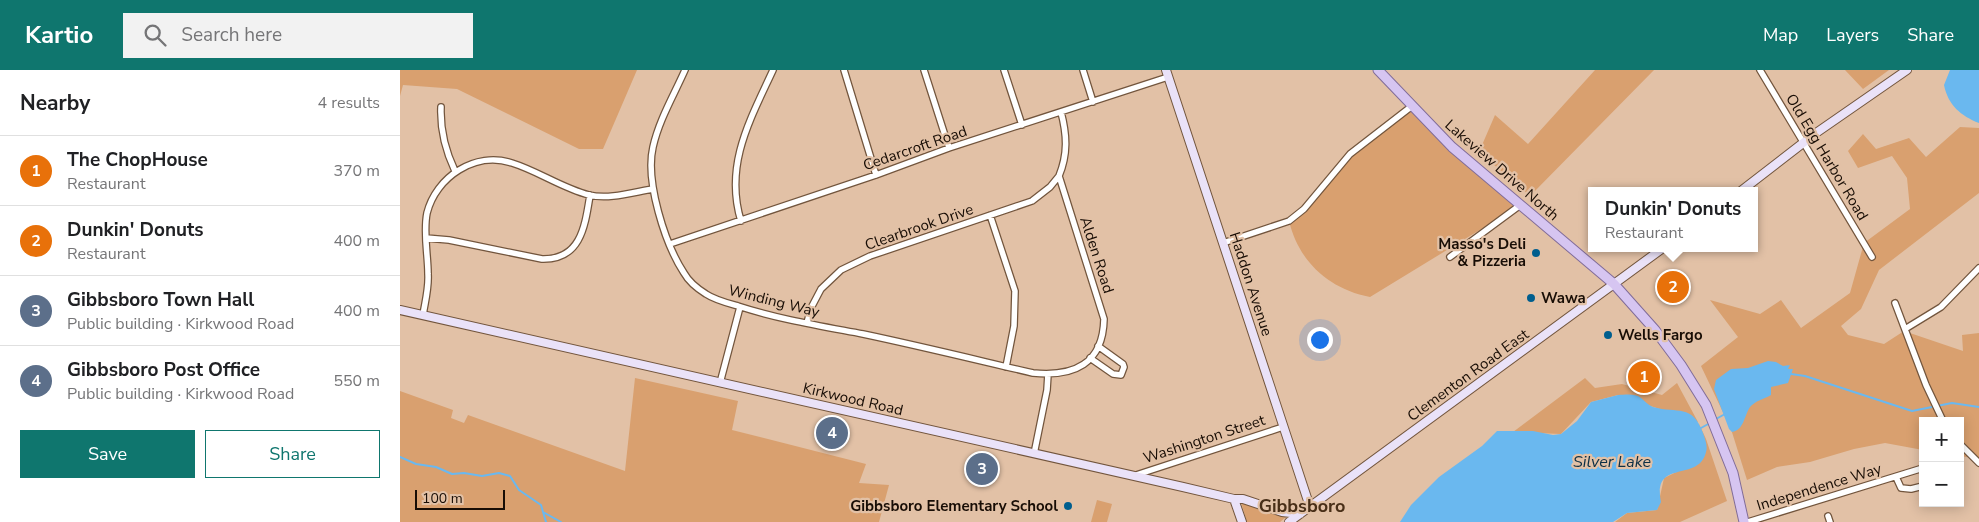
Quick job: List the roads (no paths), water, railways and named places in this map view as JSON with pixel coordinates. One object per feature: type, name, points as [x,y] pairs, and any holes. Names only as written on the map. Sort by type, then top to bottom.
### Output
[{"type":"main road","name":"Lakeview Drive North","points":[[1378,70],[1452,147],[1519,206],[1614,284],[1655,330],[1681,365],[1706,405],[1733,473],[1746,522]]},
{"type":"street","name":"Winding Way","points":[[686,70],[663,118],[653,147],[651,173],[653,189],[670,244],[685,275],[694,285],[707,294],[760,313],[1006,367],[1048,374]]},
{"type":"street","points":[[741,221],[737,207],[735,173],[738,157],[749,124],[773,70]]},
{"type":"street","points":[[844,70],[876,175]]},
{"type":"street","points":[[924,70],[949,148]]},
{"type":"street","points":[[1004,70],[1022,125]]},
{"type":"street","points":[[1083,70],[1093,102]]},
{"type":"street","name":"Old Egg Harbor Road","points":[[1760,70],[1872,257]]},
{"type":"street","points":[[1746,187],[1803,143],[1907,70]]},
{"type":"street","name":"Cedarcroft Road","points":[[670,244],[876,175],[949,148],[1093,102],[1167,74]]},
{"type":"street","name":"Haddon Avenue","points":[[1167,74],[1310,507]]},
{"type":"street","points":[[1224,243],[1289,221],[1304,209],[1350,154],[1412,106]]},
{"type":"street","points":[[441,107],[441,132],[447,155],[455,171]]},
{"type":"street","points":[[1059,176],[1065,159],[1066,141],[1061,112]]},
{"type":"street","points":[[423,315],[428,275],[426,221],[431,201],[444,181],[455,171],[470,164],[484,161],[510,162],[590,195],[611,195],[653,189]]},
{"type":"street","name":"Clearbrook Drive","points":[[807,323],[811,308],[820,289],[841,270],[870,256],[1032,200],[1050,187],[1059,176]]},
{"type":"street","name":"Alden Road","points":[[1048,374],[1069,372],[1077,368],[1090,358],[1104,335],[1104,319],[1059,176]]},
{"type":"street","points":[[426,238],[448,240],[542,259],[552,259],[566,252],[581,238],[590,195]]},
{"type":"street","points":[[1450,257],[1519,206]]},
{"type":"street","points":[[990,215],[1014,291],[1014,326],[1006,367]]},
{"type":"street","name":"Clementon Road East","points":[[1289,522],[1658,252]]},
{"type":"street","points":[[1905,329],[1941,307],[1979,268]]},
{"type":"street","points":[[1895,304],[1926,385],[1941,417]]},
{"type":"street","points":[[720,383],[740,307]]},
{"type":"street","name":"Kirkwood Road","points":[[400,310],[1234,499],[1243,498],[1282,512],[1300,514]]},
{"type":"street","points":[[1090,358],[1113,374],[1121,375],[1123,364],[1098,346]]},
{"type":"street","points":[[1034,454],[1047,390],[1048,374]]},
{"type":"street","name":"Washington Street","points":[[1133,476],[1283,427]]},
{"type":"street","points":[[1964,449],[1979,463]]},
{"type":"street","name":"Independence Way","points":[[1746,522],[1919,469]]},
{"type":"street","name":"Independence Way","points":[[1896,476],[1901,488],[1906,490],[1919,487]]},
{"type":"street","points":[[1234,499],[1242,522]]},
{"type":"water","points":[[1950,70],[1979,70],[1979,123],[1966,117],[1952,104],[1944,85]]},
{"type":"water","points":[[1768,361],[1776,362],[1783,366],[1790,365],[1788,369],[1793,369],[1788,383],[1771,387],[1771,395],[1752,405],[1739,429],[1732,432],[1729,429],[1714,389],[1716,380],[1731,369],[1748,368]]},
{"type":"water","name":"Silver Lake","points":[[1618,395],[1636,395],[1653,407],[1689,413],[1699,424],[1705,438],[1707,450],[1702,461],[1695,467],[1669,475],[1663,480],[1660,488],[1661,502],[1657,510],[1627,513],[1613,522],[1400,522],[1411,505],[1439,477],[1482,446],[1497,431],[1533,431],[1553,435],[1561,434],[1577,421],[1591,402]]},
{"type":"waterway","points":[[1791,374],[1805,376],[1912,411],[1952,403],[1979,407]]},
{"type":"waterway","points":[[1716,419],[1725,414]]},
{"type":"waterway","points":[[1701,428],[1710,423]]},
{"type":"waterway","points":[[400,457],[416,464],[436,467],[452,474],[464,473],[482,476],[499,473],[510,476],[519,490],[541,505],[546,522]]},
{"type":"waterway","points":[[543,512],[561,522]]},
{"type":"place","name":"Masso's Deli & Pizzeria","points":[[1536,253]]},
{"type":"place","name":"Dunkin' Donuts","points":[[1673,287]]},
{"type":"place","name":"Wawa","points":[[1531,298]]},
{"type":"place","name":"Wells Fargo","points":[[1608,335]]},
{"type":"place","name":"The ChopHouse","points":[[1644,377]]},
{"type":"place","name":"Gibbsboro Post Office","points":[[832,433]]},
{"type":"place","name":"Gibbsboro Town Hall","points":[[982,469]]},
{"type":"place","name":"Gibbsboro Elementary School","points":[[1068,506]]},
{"type":"district","name":"Gibbsboro","points":[[1302,506]]}]
